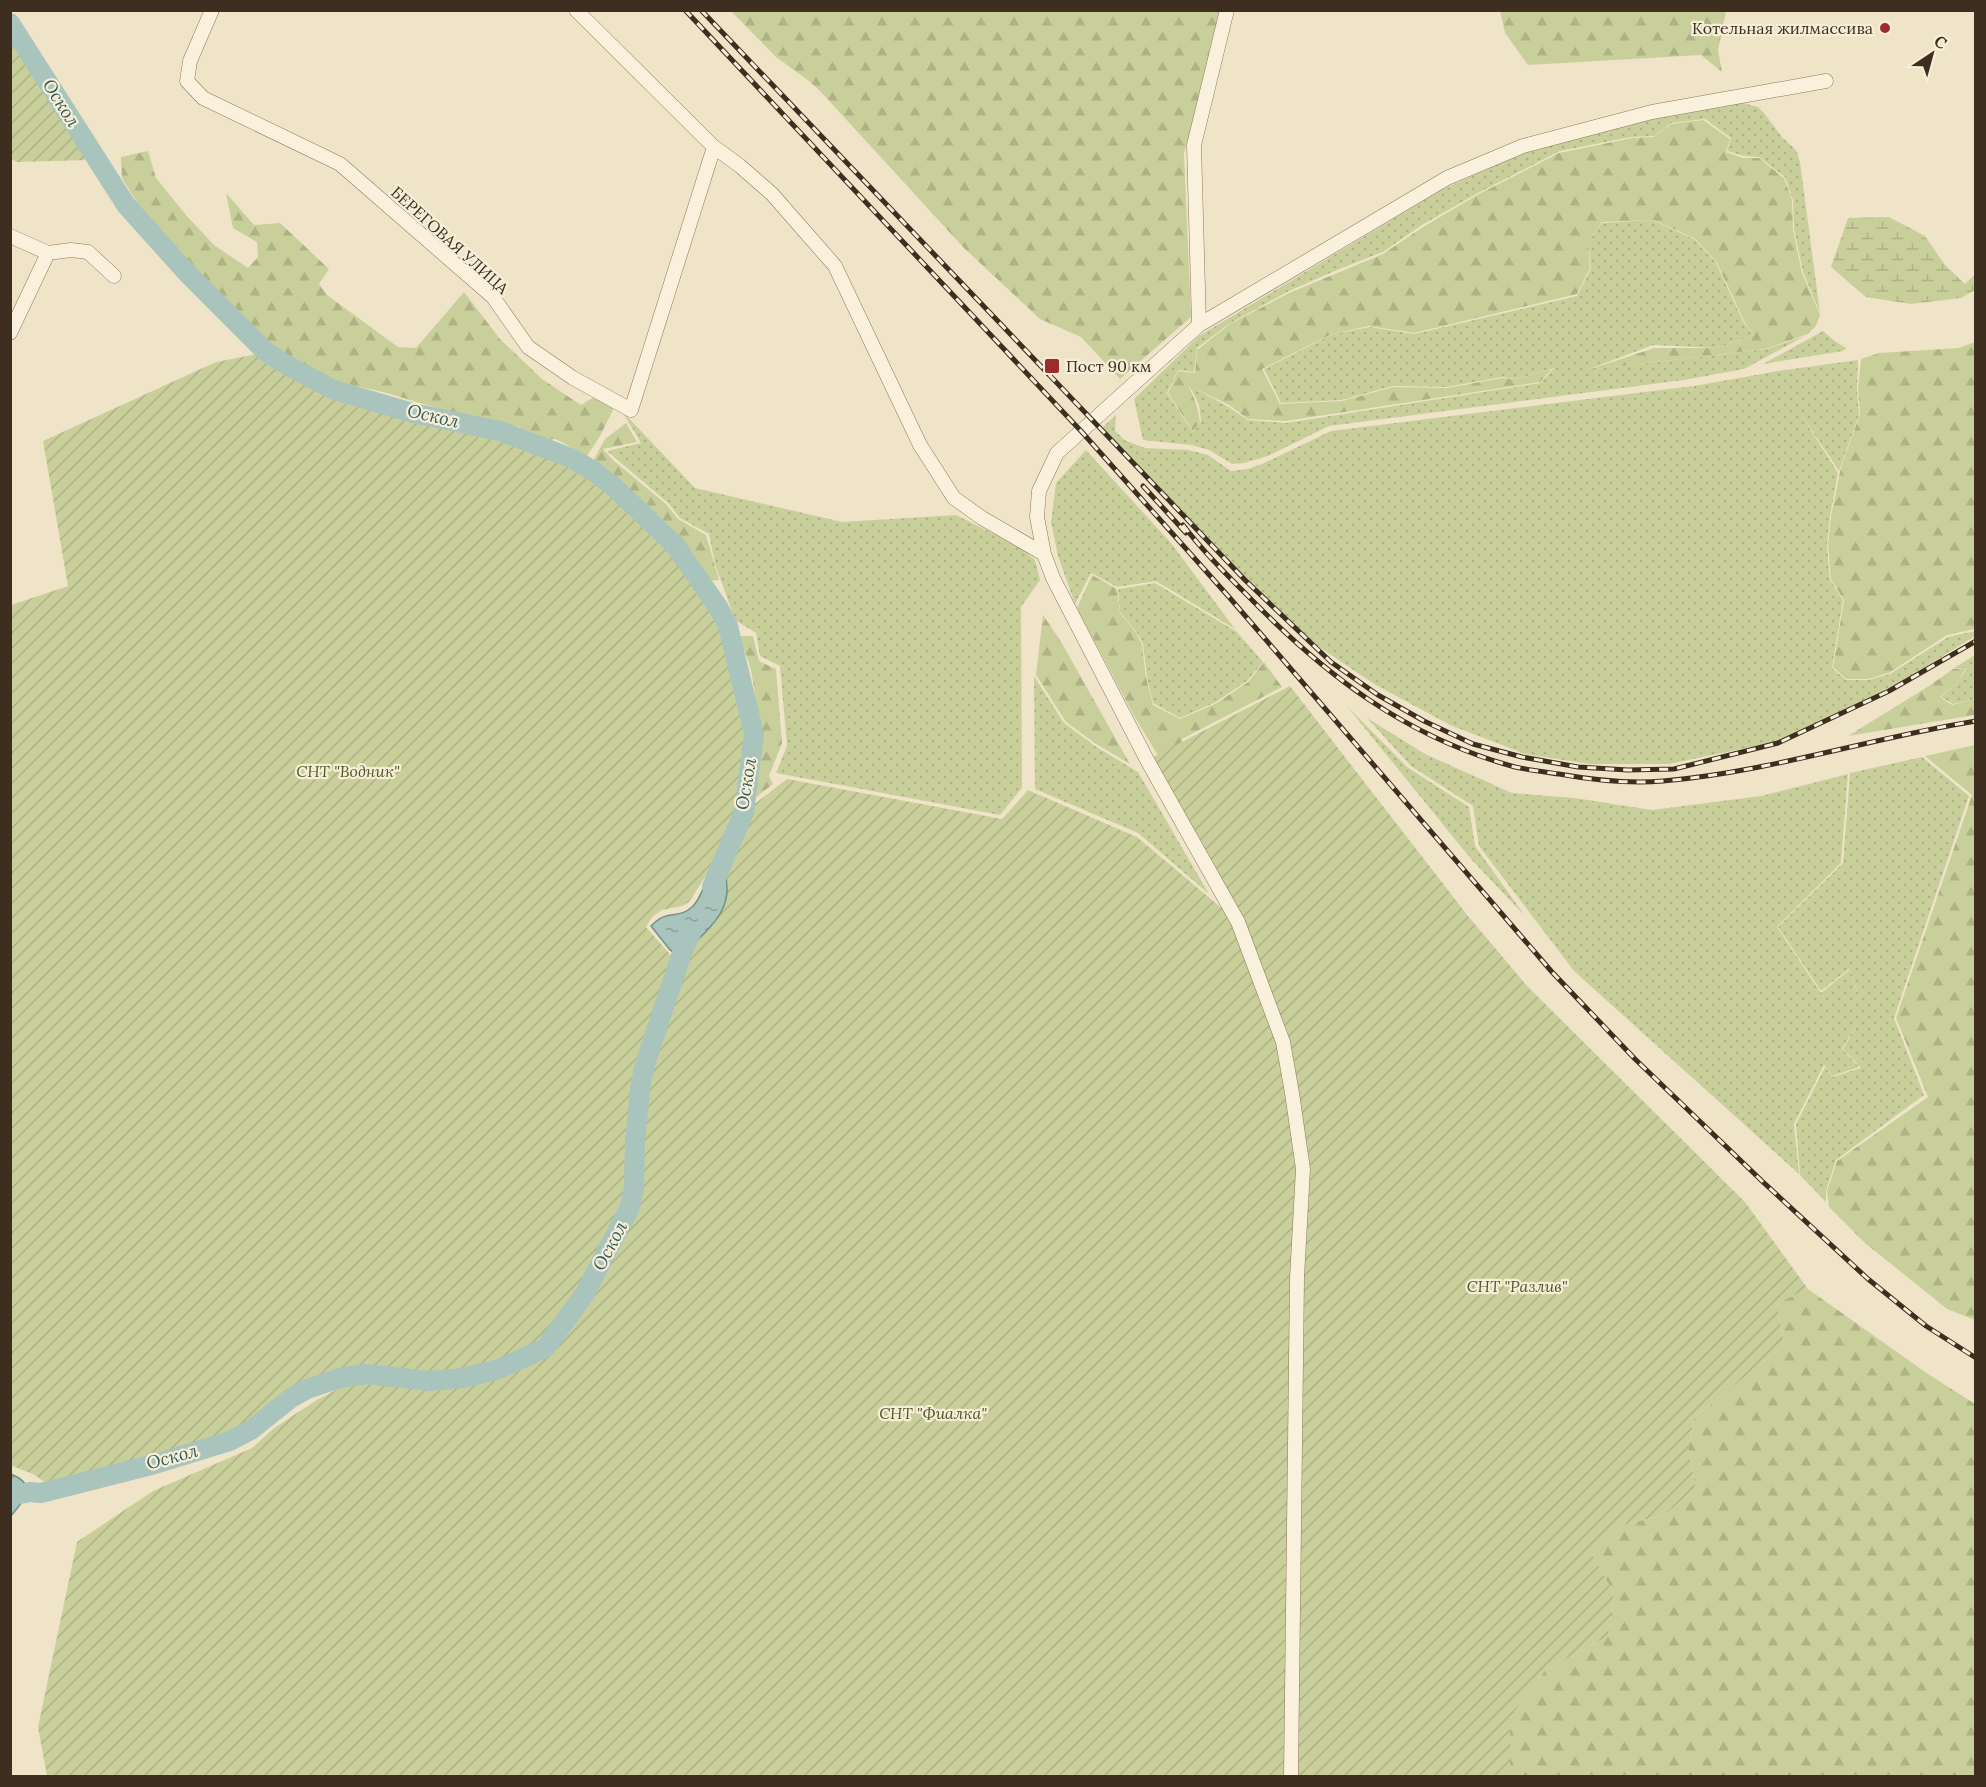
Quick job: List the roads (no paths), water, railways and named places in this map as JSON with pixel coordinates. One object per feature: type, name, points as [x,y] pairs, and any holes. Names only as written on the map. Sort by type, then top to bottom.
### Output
[{"type":"street","name":"БЕРЕГОВАЯ УЛИЦА","points":[[212,10],[190,61],[187,81],[203,98],[340,164],[493,297],[528,347],[573,378],[631,410],[714,147]]},
{"type":"street","points":[[576,10],[714,147],[772,194],[835,266],[920,445],[954,498],[982,518],[1044,554]]},
{"type":"street","points":[[1199,325],[1194,145],[1227,10]]},
{"type":"street","points":[[1291,1776],[1297,1278],[1303,1169],[1282,1042],[1238,922],[1147,760],[1053,578],[1044,554],[1037,517],[1039,491],[1057,453],[1199,325],[1447,178],[1523,146],[1652,112],[1826,81]]},
{"type":"street","points":[[10,236],[48,253],[71,250],[88,252],[114,276]]},
{"type":"street","points":[[10,333],[48,253]]},
{"type":"water","points":[[722,865],[727,894],[724,906],[710,927],[681,957],[670,950],[651,926],[663,917],[682,913],[692,907],[706,883]]},
{"type":"water","points":[[11,1474],[23,1481],[30,1492],[11,1516]]},
{"type":"waterway","name":"Оскол","points":[[10,23],[126,205],[188,274],[265,351],[334,390],[413,413],[500,431],[571,458],[614,487],[675,545],[718,607],[728,626],[754,734],[744,812],[712,887]]},
{"type":"waterway","name":"Оскол","points":[[10,1496],[30,1492],[41,1493],[155,1464],[230,1441],[251,1430],[291,1398],[307,1389],[340,1378],[366,1374],[430,1381],[463,1378],[499,1369],[545,1348],[584,1295],[630,1207],[634,1187],[635,1141],[641,1082],[683,950],[691,933]]},
{"type":"railway","points":[[685,10],[1081,431],[1229,597],[1552,972],[1635,1059],[1868,1279],[1926,1326],[1976,1358]]},
{"type":"railway","points":[[701,10],[1245,580],[1331,662],[1378,695],[1424,721],[1473,744],[1522,757],[1578,767],[1628,770],[1674,769],[1778,743],[1889,691],[1976,641]]},
{"type":"railway","points":[[1143,486],[1186,533]]},
{"type":"railway","points":[[1183,525],[1213,561],[1276,624],[1337,677],[1369,700],[1438,739],[1515,767],[1598,780],[1663,781],[1703,777],[1781,763],[1976,721]]},
{"type":"place","name":"Котельная жилмассива","points":[[1885,28]]},
{"type":"place","name":"Пост 90 км","points":[[1052,366]]},
{"type":"park label","name":"СНТ \"Водник\"","points":[[348,771]]},
{"type":"park label","name":"СНТ \"Разлив\"","points":[[1517,1286]]},
{"type":"park label","name":"СНТ \"Фиалка\"","points":[[933,1413]]}]
